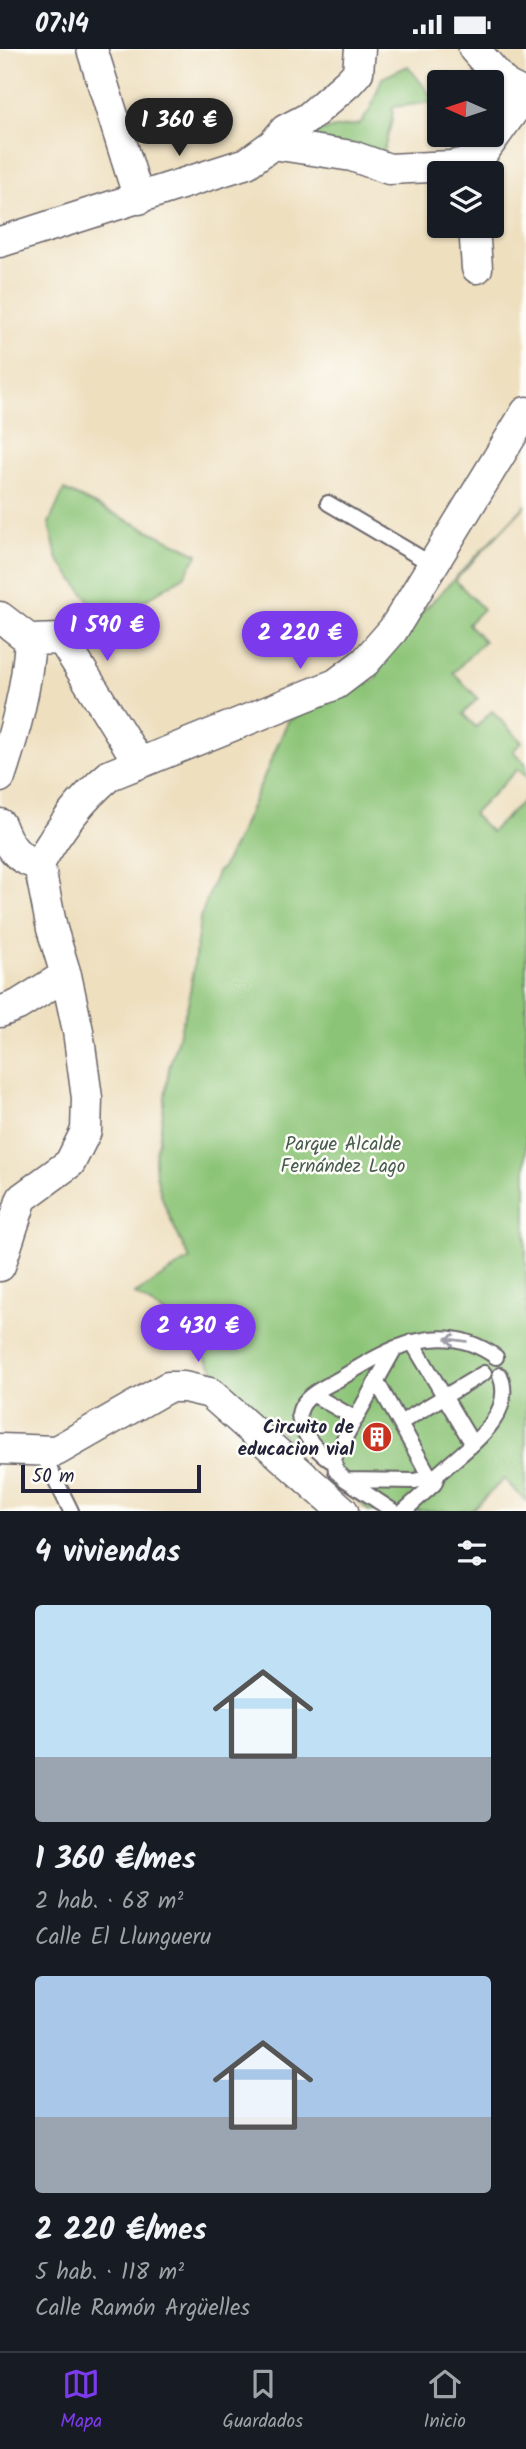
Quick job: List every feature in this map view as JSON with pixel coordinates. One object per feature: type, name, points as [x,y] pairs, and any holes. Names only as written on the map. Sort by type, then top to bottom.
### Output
[{"type":"street","points":[[92,49],[139,198]]},
{"type":"street","points":[[0,242],[247,163],[285,130],[308,118],[349,82],[358,72],[360,49]]},
{"type":"street","points":[[474,49],[506,85],[526,95],[479,161]]},
{"type":"street","points":[[272,144],[352,156],[389,169],[427,167]]},
{"type":"street","points":[[475,238],[477,268]]},
{"type":"street","points":[[0,1266],[22,1198],[70,1163],[86,1131],[86,1084],[78,1031],[66,975],[52,929],[39,864],[53,840],[86,795],[110,775],[336,684],[365,662],[393,630],[526,412]]},
{"type":"street","points":[[0,617],[30,640],[62,639],[139,763]]},
{"type":"street","points":[[0,778],[15,734],[28,673],[30,640]]},
{"type":"street","points":[[0,824],[7,843],[27,862],[39,864]]},
{"type":"street","points":[[0,1012],[18,1005],[66,975]]},
{"type":"street","points":[[0,1449],[56,1451],[168,1387],[184,1387],[210,1393],[343,1511]]},
{"type":"lane","points":[[328,503],[433,565]]},
{"type":"lane","points":[[395,1349],[330,1460],[303,1430],[300,1421],[302,1406],[314,1395],[365,1363],[395,1349],[412,1342],[439,1338],[472,1343],[496,1357],[503,1362],[504,1371],[490,1378],[484,1373],[482,1365],[488,1358],[496,1357]]},
{"type":"lane","points":[[412,1342],[472,1443]]},
{"type":"lane","points":[[400,1423],[484,1373]]},
{"type":"lane","points":[[346,1480],[415,1481],[434,1475],[493,1423],[505,1394],[500,1375]]},
{"type":"lane","points":[[377,1382],[434,1475],[434,1484],[404,1511]]},
{"type":"lane","points":[[314,1395],[356,1419]]},
{"type":"lane","points":[[41,1451],[71,1511]]},
{"type":"lane","points":[[334,1457],[336,1471],[393,1511]]},
{"type":"green space","points":[[408,66],[427,90],[427,103],[393,107],[382,157],[300,134],[360,124],[370,110],[382,78]]},
{"type":"green space","points":[[64,490],[198,554],[184,576],[107,624],[57,558],[49,523]]},
{"type":"green space","name":"Parque Alcalde Fernández Lago","points":[[526,505],[455,580],[483,609],[468,624],[484,641],[453,673],[478,698],[463,714],[476,727],[492,711],[522,742],[513,751],[526,764],[526,777],[518,769],[473,814],[491,832],[526,798],[526,1501],[504,1479],[471,1511],[369,1511],[224,1382],[176,1321],[135,1294],[190,1259],[163,1201],[155,1168],[155,1154],[169,1068],[189,1000],[200,919],[217,872],[222,868],[238,837],[288,721],[375,679],[393,642]]},
{"type":"place","name":"Circuito de educacion vial","points":[[377,1437]]}]
